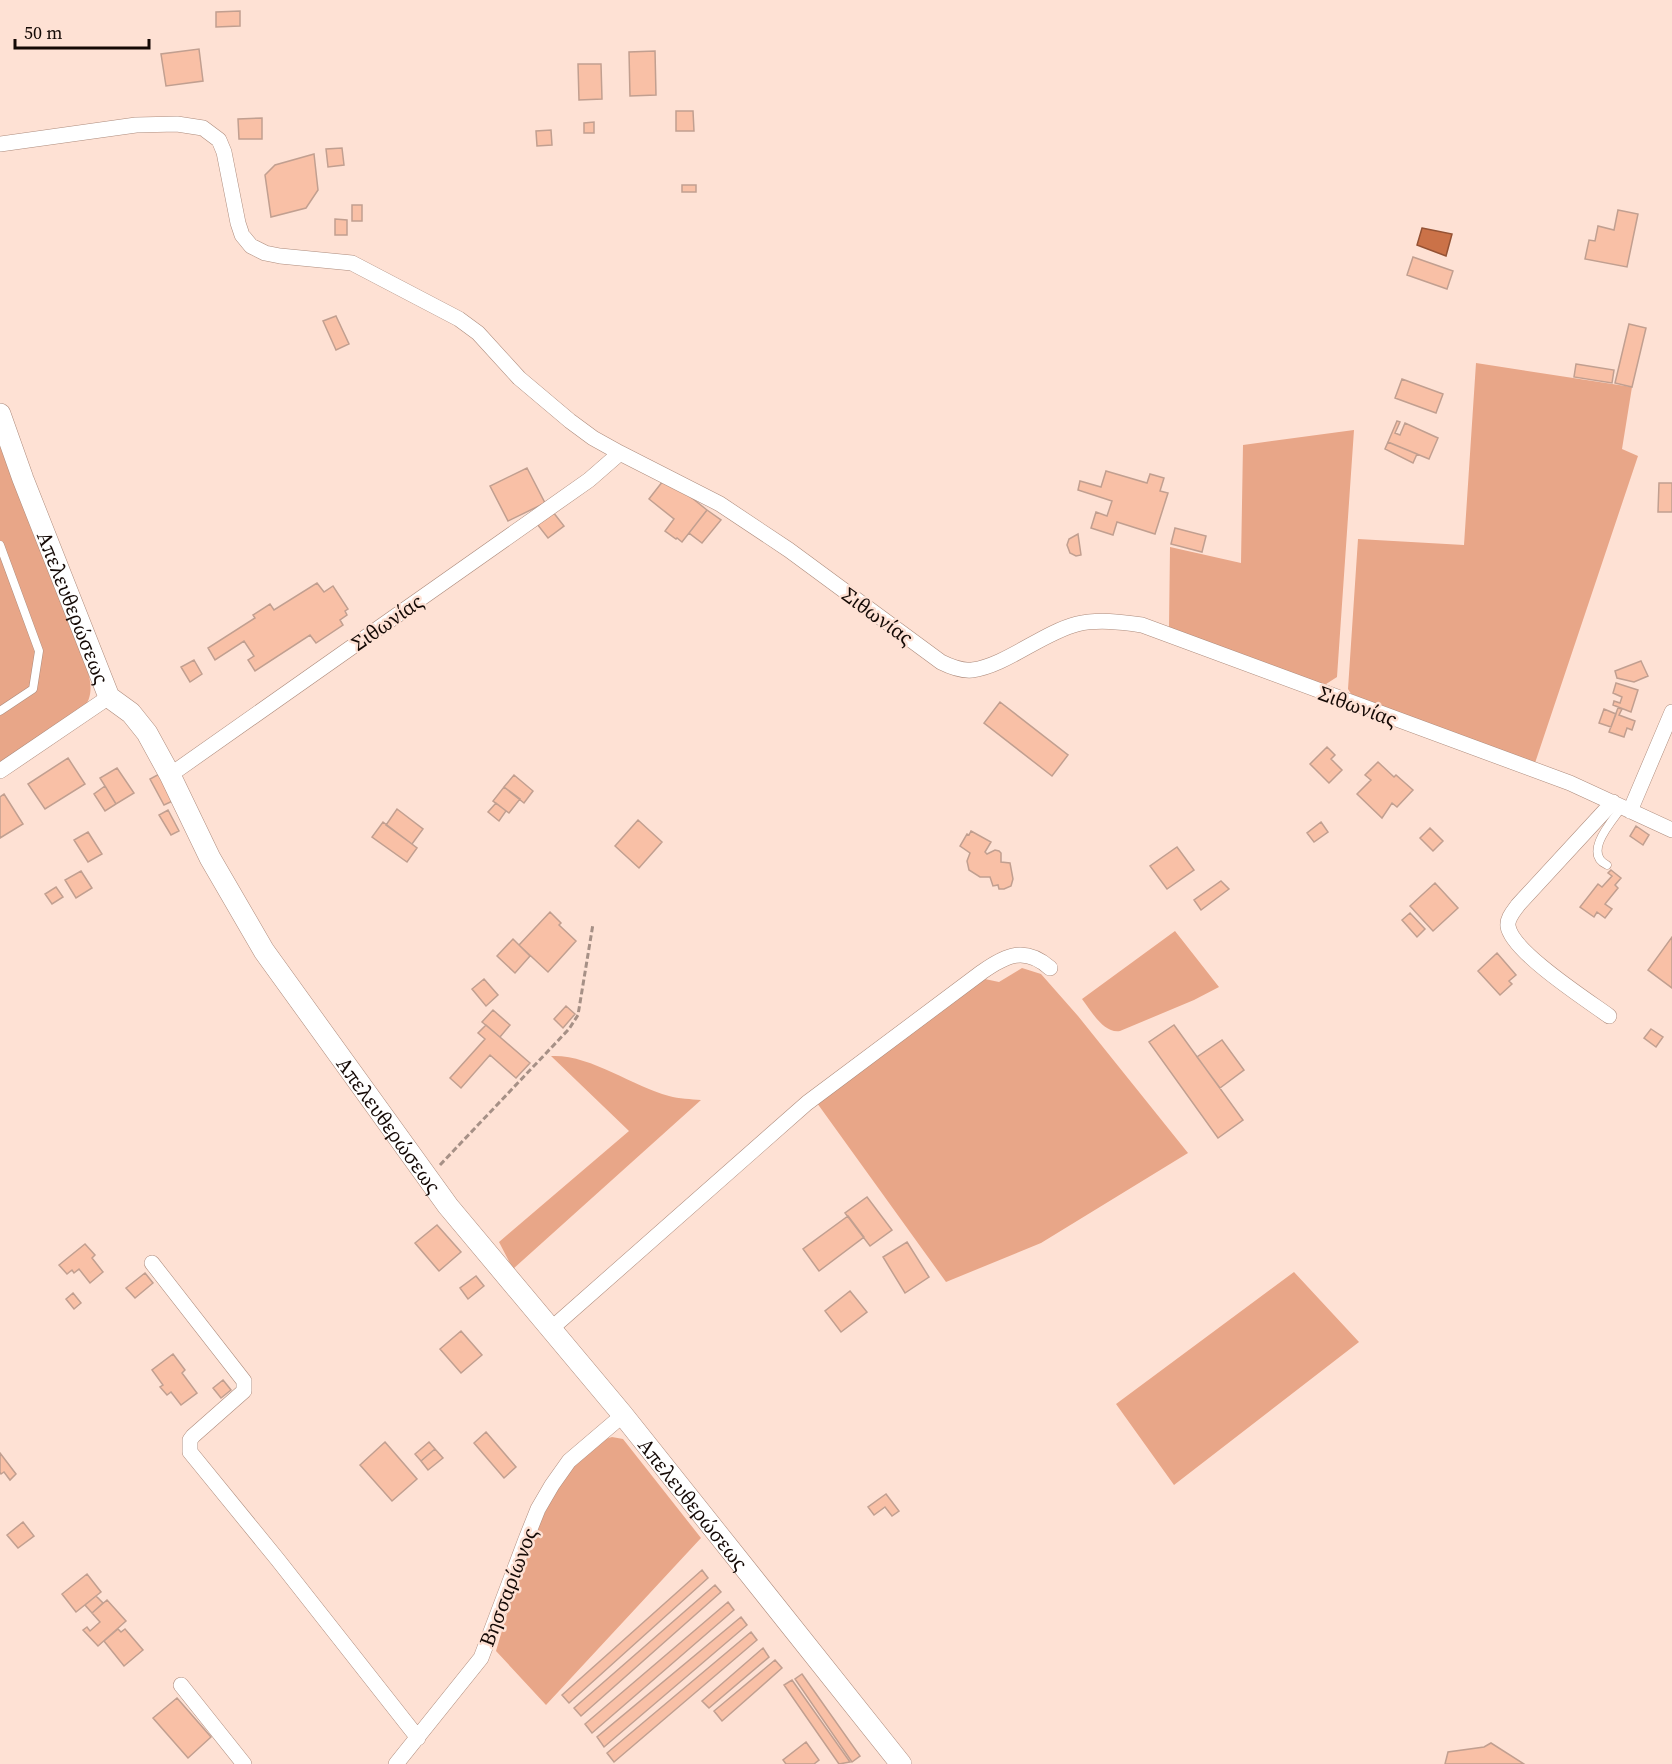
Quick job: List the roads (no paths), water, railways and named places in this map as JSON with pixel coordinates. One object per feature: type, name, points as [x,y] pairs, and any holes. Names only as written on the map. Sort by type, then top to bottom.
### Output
[{"type":"street","points":[[0,144],[136,126],[177,124],[203,128],[219,140],[224,152],[237,222],[250,246],[280,256],[333,259],[352,263],[459,319],[478,333],[519,378],[561,414],[593,438],[620,453]]},
{"type":"street","name":"Απελευθερώσεως","points":[[0,414],[23,479],[109,697],[131,713],[147,733],[210,858],[264,951],[448,1206],[623,1415],[901,1764]]},
{"type":"street","name":"Σιθωνίας","points":[[170,775],[589,480],[620,453],[720,504],[789,550],[941,662],[954,669],[970,670],[986,667],[1060,630],[1078,624],[1109,622],[1142,625],[1570,783],[1672,830]]},
{"type":"street","points":[[0,771],[109,697]]},
{"type":"street","points":[[1609,1016],[1528,955],[1513,937],[1508,924],[1518,905],[1622,807],[1672,712]]},
{"type":"street","points":[[552,1328],[807,1103],[972,979],[999,960],[1020,955],[1038,959],[1050,968]]},
{"type":"street","points":[[153,1263],[244,1381],[245,1386],[244,1390],[192,1436],[190,1452]]},
{"type":"street","name":"Βησσαρίωνος","points":[[396,1764],[482,1658],[538,1509],[552,1485],[569,1461],[623,1415]]},
{"type":"street","points":[[179,1439],[286,1569],[418,1738]]},
{"type":"street","points":[[181,1685],[244,1764]]},
{"type":"lane","points":[[0,545],[39,651],[33,688],[0,711]]},
{"type":"lane","points":[[1606,865],[1598,855],[1597,844],[1622,807]]}]
